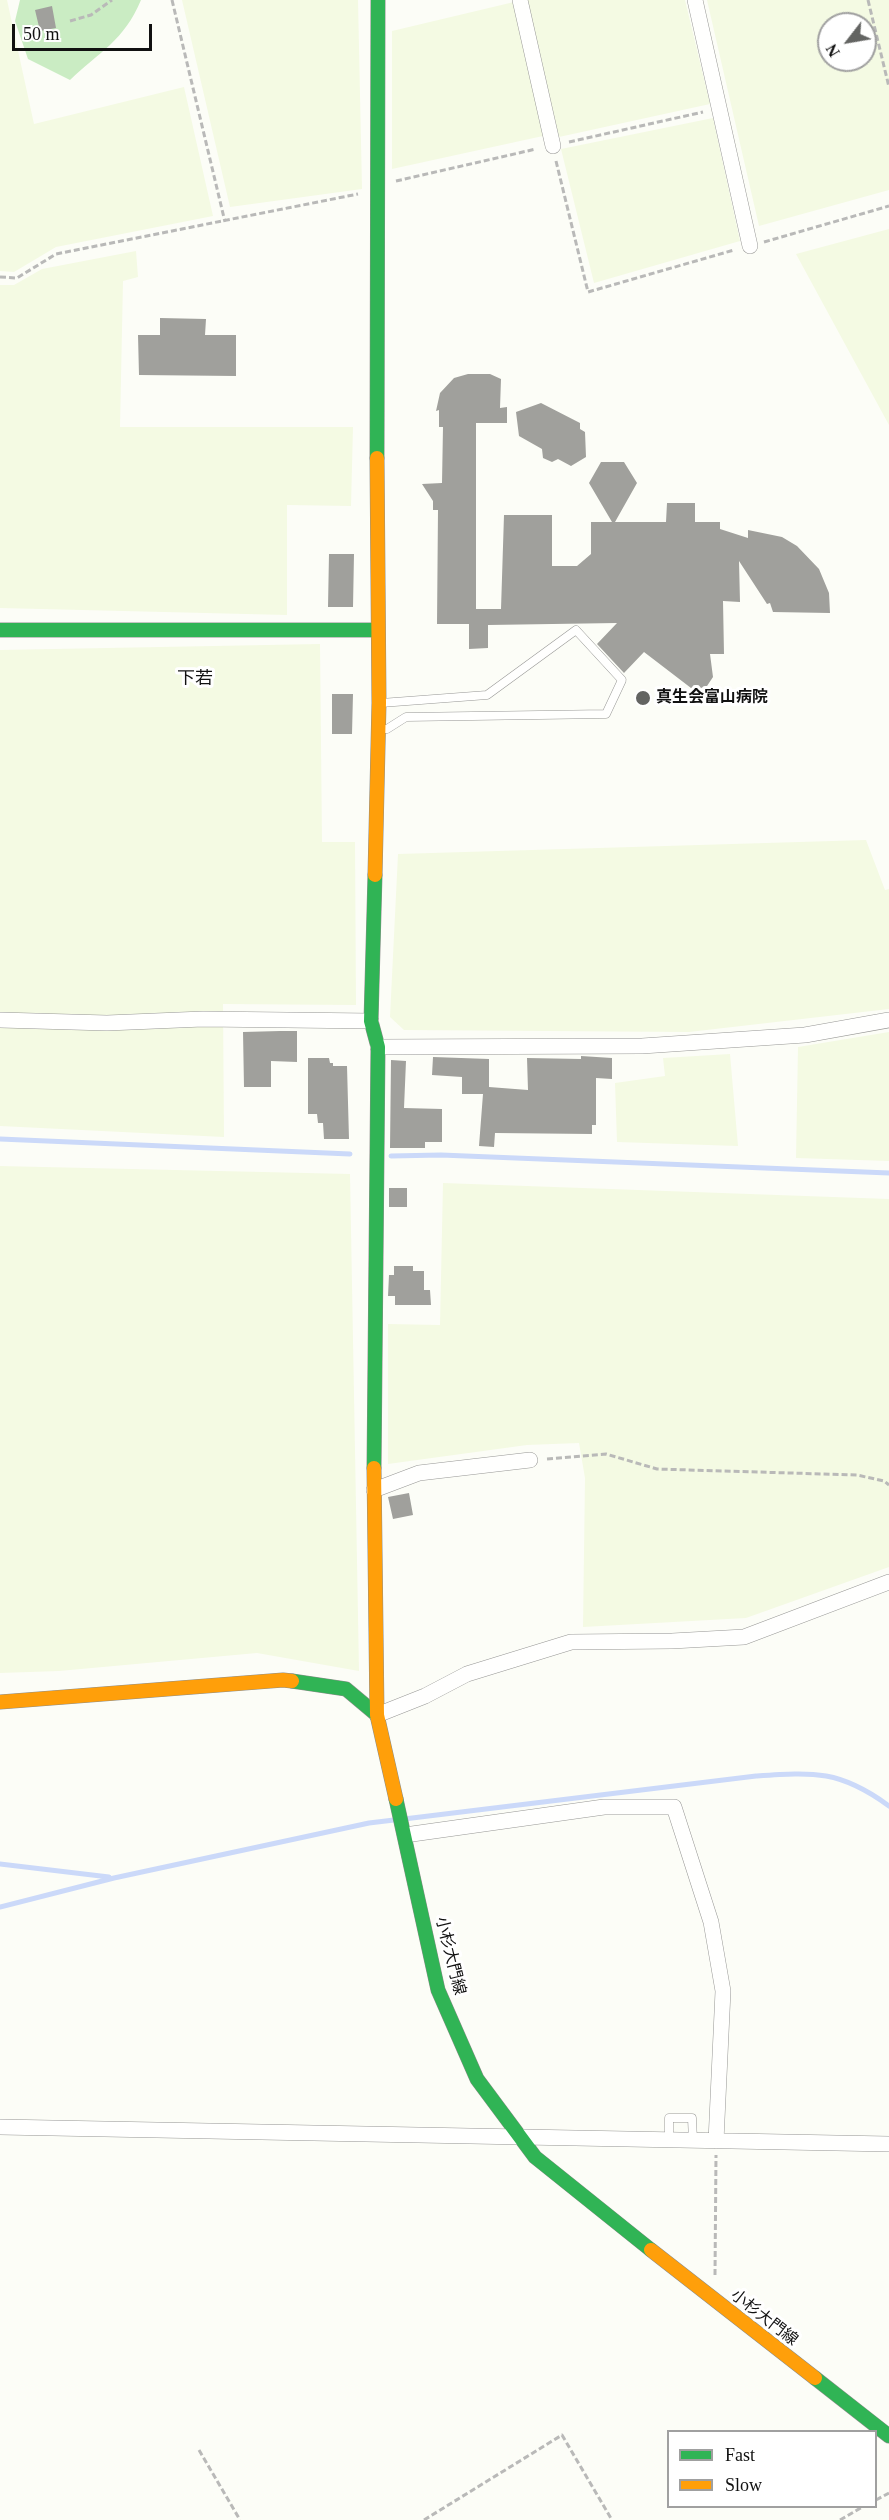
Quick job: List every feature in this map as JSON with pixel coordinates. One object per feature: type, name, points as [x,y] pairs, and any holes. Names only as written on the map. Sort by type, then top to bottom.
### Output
[{"type":"street","name":"小杉大門線","points":[[378,0],[376,630],[379,729],[371,1021],[378,1047],[374,1490],[377,1715],[438,1990],[477,2079],[518,2138],[561,2180],[889,2436]]},
{"type":"street","points":[[520,0],[553,146]]},
{"type":"street","points":[[695,0],[750,246]]},
{"type":"street","points":[[0,630],[376,630]]},
{"type":"street","points":[[0,1020],[107,1023],[203,1019],[371,1021]]},
{"type":"street","points":[[378,1047],[642,1046],[805,1035],[889,1020]]},
{"type":"street","points":[[374,1490],[419,1473],[530,1461]]},
{"type":"street","points":[[0,1702],[283,1680],[346,1689],[377,1715],[425,1696],[467,1674],[571,1642],[672,1641],[744,1637],[889,1582]]},
{"type":"street","points":[[405,1835],[604,1807],[674,1807],[711,1922],[723,1991],[716,2141]]},
{"type":"street","points":[[0,2127],[889,2144]]},
{"type":"lane","points":[[379,703],[488,695],[576,630],[622,680],[606,714],[406,717],[387,729],[379,729]]},
{"type":"lane","points":[[669,2140],[669,2118],[692,2118],[693,2141]]},
{"type":"path","points":[[70,21],[91,15],[112,0]]},
{"type":"path","points":[[172,0],[225,222]]},
{"type":"path","points":[[868,0],[889,87]]},
{"type":"path","points":[[0,277],[17,278],[56,254],[225,222],[719,108]]},
{"type":"path","points":[[553,146],[588,292]]},
{"type":"path","points":[[530,1461],[606,1454],[657,1469],[857,1475],[884,1481],[889,1485]]},
{"type":"path","points":[[715,2300],[716,2141]]},
{"type":"path","points":[[424,2520],[562,2435],[612,2520]]},
{"type":"path","points":[[199,2450],[240,2520]]},
{"type":"path","points":[[840,2520],[861,2508]]},
{"type":"green space","points":[[0,0],[7,0],[34,124],[184,87],[213,216],[56,247],[14,272],[0,271]]},
{"type":"green space","points":[[20,0],[141,0],[119,36],[70,80],[28,59],[15,21]]},
{"type":"green space","points":[[182,0],[358,0],[362,189],[230,207]]},
{"type":"green space","points":[[527,0],[685,0],[710,104],[559,137]]},
{"type":"green space","points":[[707,0],[889,0],[889,190],[759,226]]},
{"type":"green space","points":[[514,2],[543,136],[392,169],[392,31]]},
{"type":"green space","points":[[713,118],[740,241],[594,283],[561,149]]},
{"type":"green space","points":[[889,229],[889,425],[796,254]]},
{"type":"green space","points":[[136,251],[138,277],[123,281],[120,427],[353,427],[351,506],[287,505],[287,615],[0,608],[0,285],[14,285],[42,269]]},
{"type":"green space","points":[[320,644],[322,842],[355,842],[356,1005],[223,1004],[224,1137],[0,1126],[0,650]]},
{"type":"green space","points":[[866,840],[885,890],[889,889],[889,1009],[689,1032],[404,1030],[390,1017],[398,854]]},
{"type":"green space","points":[[889,1032],[889,1161],[796,1158],[798,1047]]},
{"type":"green space","points":[[730,1054],[738,1146],[617,1142],[615,1083],[665,1076],[663,1058]]},
{"type":"green space","points":[[0,1166],[350,1174],[359,1671],[257,1653],[59,1671],[0,1673]]},
{"type":"green space","points":[[443,1183],[889,1199],[889,1567],[746,1618],[583,1627],[585,1478],[579,1443],[527,1445],[388,1464],[388,1324],[440,1325]]},
{"type":"building","points":[[52,6],[56,28],[40,31],[35,10]]},
{"type":"building","points":[[160,318],[206,319],[205,335],[236,335],[236,376],[139,375],[138,335],[160,335]]},
{"type":"building","points":[[468,374],[490,374],[501,379],[500,408],[507,407],[507,423],[476,423],[476,609],[501,609],[504,515],[552,515],[552,566],[577,566],[591,554],[591,522],[612,522],[589,483],[601,462],[624,462],[637,483],[615,522],[666,522],[667,503],[695,503],[695,522],[720,522],[720,529],[748,538],[748,530],[782,537],[797,546],[819,569],[829,593],[830,613],[773,612],[770,603],[767,604],[739,561],[740,602],[723,601],[724,654],[710,654],[713,677],[707,686],[698,689],[691,688],[644,652],[624,673],[597,644],[617,623],[488,625],[488,648],[469,649],[469,624],[437,624],[438,510],[433,510],[433,501],[422,484],[442,483],[443,427],[439,427],[439,410],[436,411],[440,393],[454,378]]},
{"type":"building","points":[[541,403],[580,423],[580,429],[585,432],[586,457],[571,466],[558,459],[552,462],[543,458],[542,449],[519,436],[516,412]]},
{"type":"building","points":[[329,554],[354,554],[353,607],[328,607]]},
{"type":"building","points":[[332,694],[353,694],[352,734],[332,734]]},
{"type":"building","points":[[297,1031],[297,1062],[271,1061],[271,1087],[244,1087],[243,1032]]},
{"type":"building","points":[[581,1056],[612,1058],[612,1079],[596,1078],[596,1125],[592,1125],[592,1134],[495,1133],[494,1147],[479,1146],[483,1094],[462,1094],[462,1077],[432,1075],[433,1057],[489,1059],[489,1087],[528,1090],[527,1058],[581,1059]]},
{"type":"building","points":[[308,1058],[329,1058],[333,1066],[347,1066],[349,1139],[324,1139],[323,1123],[318,1123],[317,1114],[308,1114]]},
{"type":"building","points":[[391,1060],[406,1061],[404,1108],[442,1109],[442,1142],[425,1142],[425,1148],[390,1148]]},
{"type":"building","points":[[389,1188],[407,1188],[407,1207],[389,1207]]},
{"type":"building","points":[[394,1266],[413,1266],[413,1271],[424,1271],[424,1290],[430,1290],[431,1305],[395,1305],[395,1296],[388,1296],[389,1275],[394,1275]]},
{"type":"building","points":[[409,1493],[413,1515],[393,1519],[388,1497]]},
{"type":"waterway","points":[[0,1139],[350,1154]]},
{"type":"waterway","points":[[391,1156],[441,1155],[889,1173]]},
{"type":"waterway","points":[[404,1819],[756,1776],[794,1774],[811,1774],[841,1780],[872,1794],[889,1806]]},
{"type":"waterway","points":[[0,1907],[114,1878],[369,1823],[394,1820]]},
{"type":"waterway","points":[[0,1864],[109,1877]]},
{"type":"traffic: fast","points":[[377,458],[378,0]]},
{"type":"traffic: fast","points":[[0,630],[377,630]]},
{"type":"traffic: fast","points":[[374,1468],[378,1047],[371,1021],[375,875]]},
{"type":"traffic: fast","points":[[292,1681],[346,1689],[377,1715]]},
{"type":"traffic: fast","points":[[396,1799],[438,1990],[477,2079],[535,2157],[651,2250]]},
{"type":"traffic: fast","points":[[815,2378],[889,2436]]},
{"type":"traffic: slow","points":[[375,875],[379,703],[377,458]]},
{"type":"traffic: slow","points":[[374,1468],[377,1715],[396,1799]]},
{"type":"traffic: slow","points":[[0,1702],[292,1681]]},
{"type":"traffic: slow","points":[[651,2250],[815,2378]]},
{"type":"place","name":"真生会富山病院","points":[[643,698]]},
{"type":"district","name":"下若","points":[[195,679]]}]
